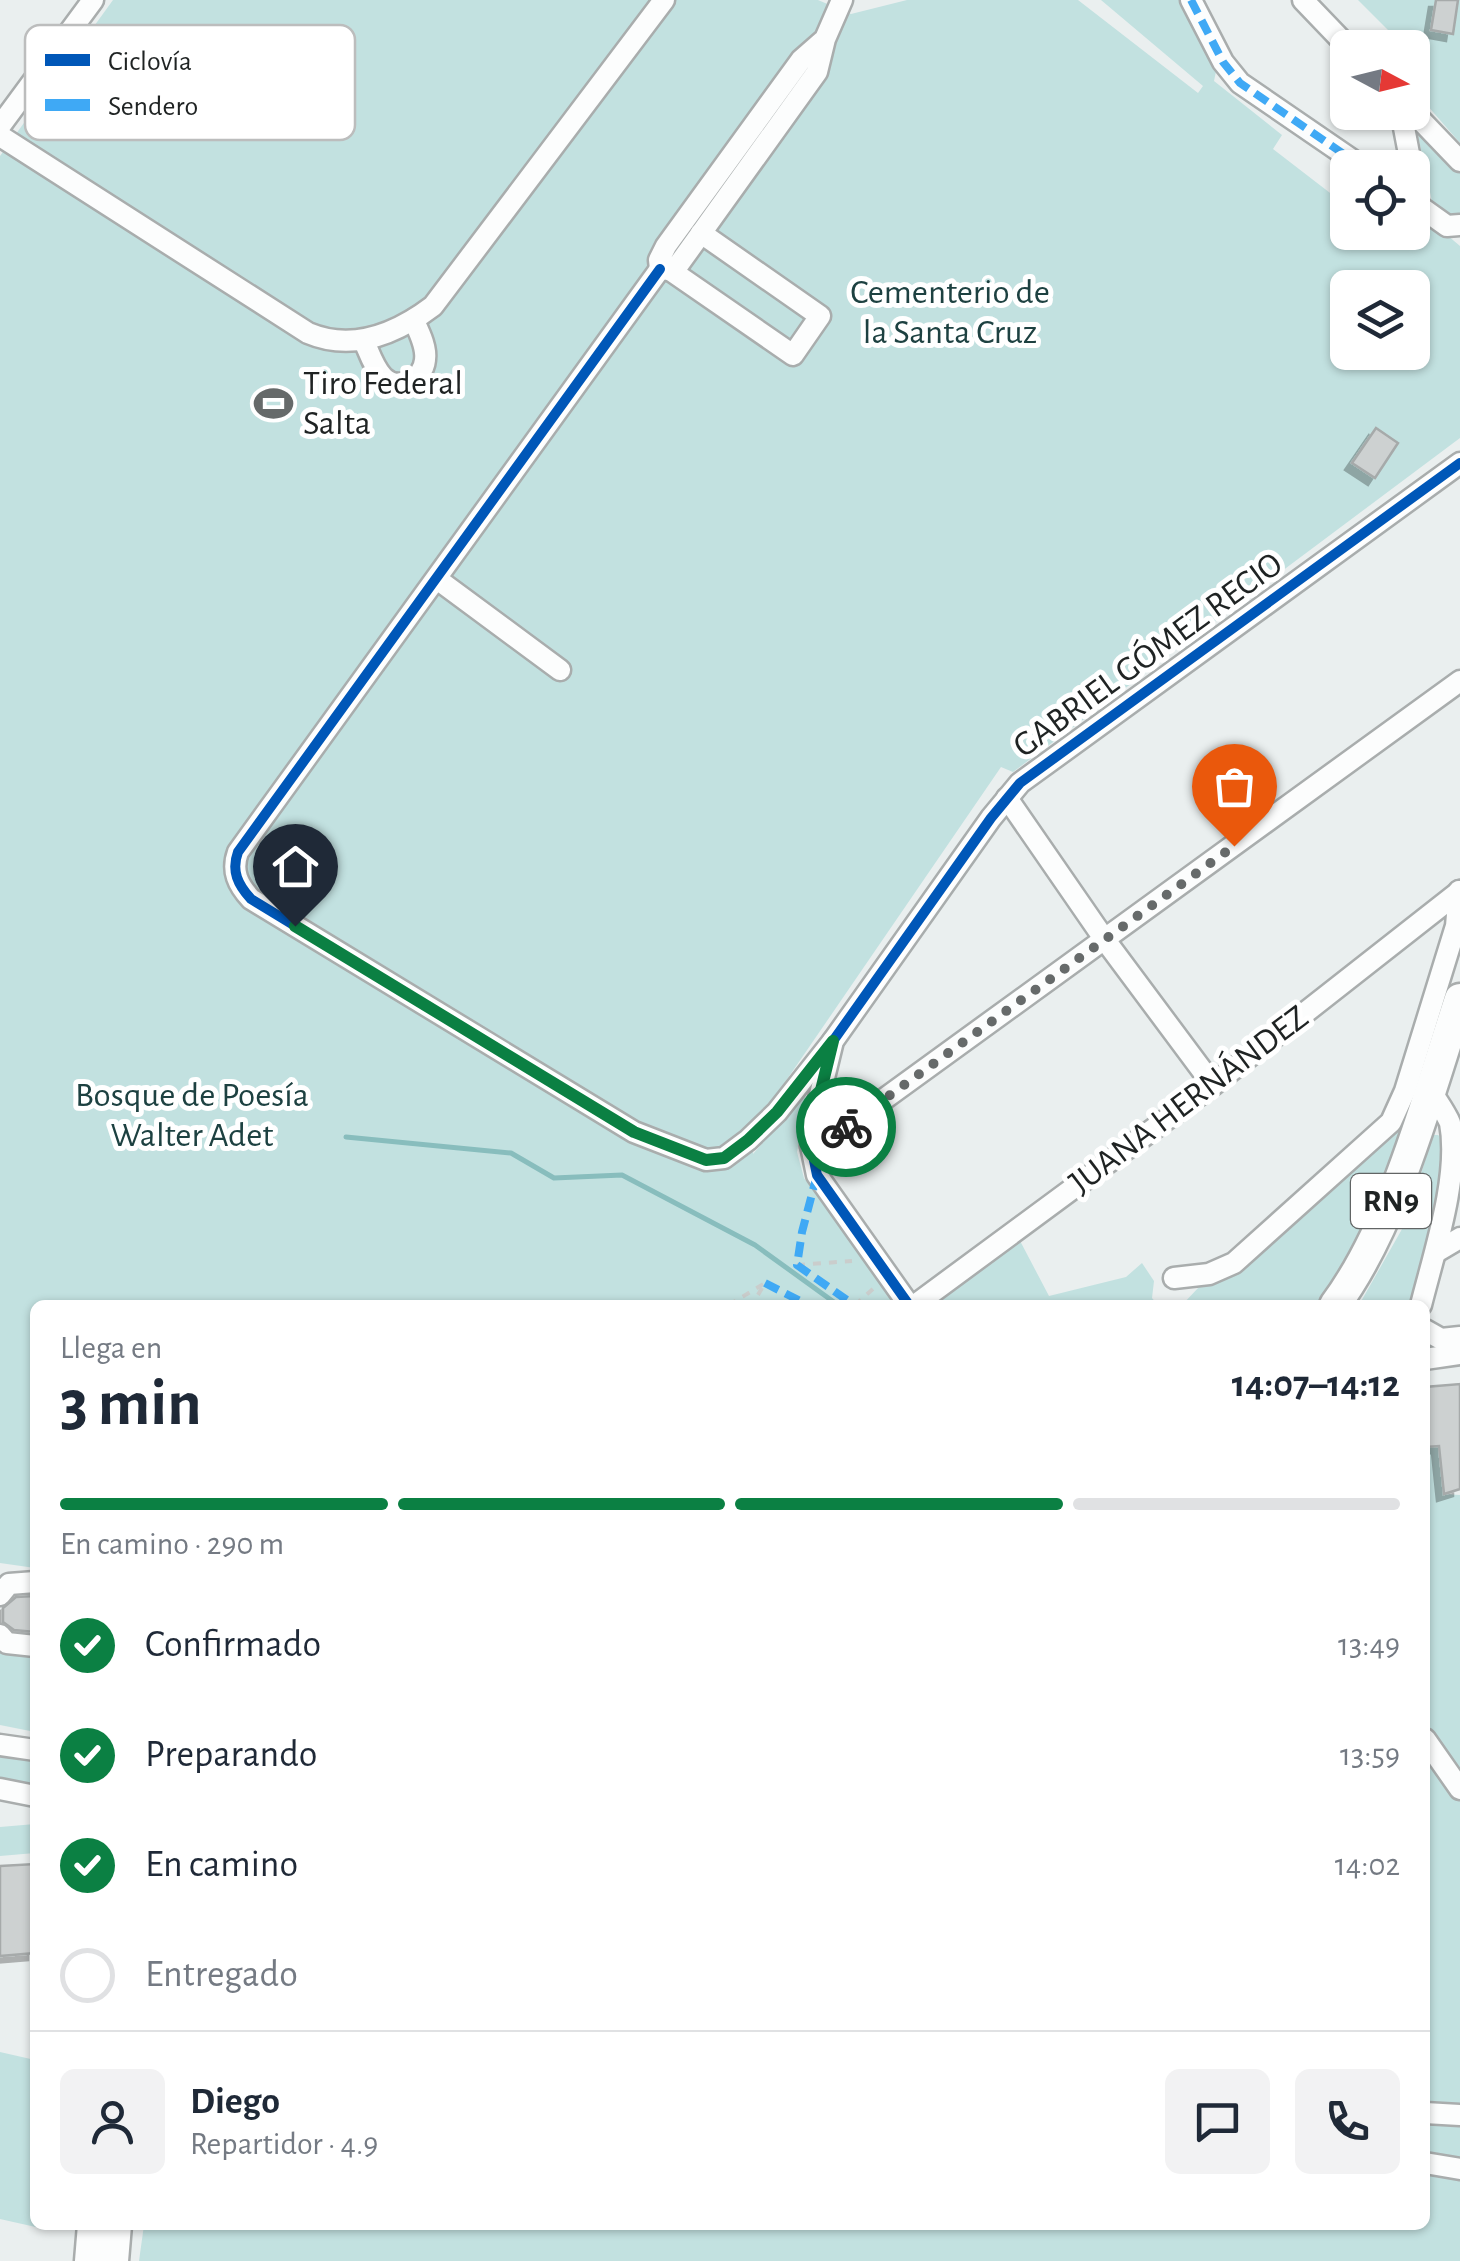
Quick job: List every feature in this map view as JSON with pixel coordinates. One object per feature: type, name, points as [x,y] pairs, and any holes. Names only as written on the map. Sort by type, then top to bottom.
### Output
[{"type":"highway","name":"RN9","points":[[1340,1300],[1357,1276],[1388,1208],[1460,998]]},
{"type":"highway","points":[[90,2261],[93,2230]]},
{"type":"highway","points":[[113,2261],[116,2230]]},
{"type":"street","points":[[75,25],[93,0]]},
{"type":"street","points":[[0,136],[308,332],[342,342],[364,341],[414,321],[447,290],[664,0]]},
{"type":"street","points":[[833,1041],[777,1112],[748,1140],[724,1158],[706,1160],[634,1132],[295,926],[242,889],[234,864],[238,852],[436,580],[665,269],[680,264],[817,72],[825,39],[842,0]]},
{"type":"street","points":[[1192,0],[1223,62],[1240,83],[1338,150]]},
{"type":"street","points":[[1303,0],[1332,30]]},
{"type":"street","points":[[701,233],[820,316],[793,355],[665,269],[660,260],[666,246],[801,60],[825,39]]},
{"type":"street","points":[[0,126],[25,92]]},
{"type":"street","points":[[1430,130],[1460,161]]},
{"type":"street","points":[[1430,213],[1456,229]]},
{"type":"street","points":[[364,341],[379,374],[387,381],[406,384],[416,378],[426,362],[414,321]]},
{"type":"street","name":"GABRIEL GÓMEZ RECIO","points":[[811,1146],[833,1041],[1008,798],[1031,773],[1460,463]]},
{"type":"street","points":[[436,580],[560,670]]},
{"type":"street","points":[[908,1300],[817,1175],[811,1146],[836,1134],[1460,681]]},
{"type":"street","points":[[1008,798],[1104,940],[1213,1085]]},
{"type":"street","points":[[1174,1278],[1209,1274],[1234,1264],[1391,1122],[1406,1091],[1456,926],[1460,891]]},
{"type":"street","name":"JUANA HERNÁNDEZ","points":[[919,1300],[1213,1085],[1460,891]]},
{"type":"street","points":[[1423,1300],[1438,1251],[1455,1154],[1449,1120],[1430,1089]]},
{"type":"street","points":[[1438,1251],[1460,1238]]},
{"type":"street","points":[[1430,1333],[1441,1339],[1460,1337]]},
{"type":"street","points":[[1430,1358],[1460,1354]]},
{"type":"street","points":[[0,1596],[10,1584],[30,1582]]},
{"type":"street","points":[[0,1635],[7,1643],[30,1645]]},
{"type":"street","points":[[0,1745],[30,1749]]},
{"type":"street","points":[[1430,1746],[1460,1789]]},
{"type":"street","points":[[0,1789],[30,1795]]},
{"type":"street","points":[[1430,2113],[1460,2115]]},
{"type":"street","points":[[1430,2164],[1460,2169]]},
{"type":"path","points":[[798,1265],[883,1268]]},
{"type":"path","points":[[860,1300],[883,1268]]},
{"type":"path","points":[[738,1300],[766,1284],[755,1300]]},
{"type":"green space","points":[[113,0],[818,0],[851,14],[907,0],[1078,0],[1198,93],[1203,86],[1101,0],[1185,0],[1218,62],[1214,81],[1282,135],[1273,149],[1330,193],[1330,250],[1430,250],[1430,221],[1460,246],[1460,438],[1013,772],[1001,767],[755,1126],[753,1154],[806,1093],[797,1152],[804,1178],[900,1300],[30,1300],[30,1567],[0,1563],[0,156],[25,121],[25,140],[355,140],[355,25],[95,25]]},
{"type":"green space","points":[[1358,0],[1460,0],[1460,143],[1430,109],[1430,30],[1388,30]]},
{"type":"green space","points":[[1417,130],[1460,172],[1460,220],[1434,211],[1430,150],[1421,150]]},
{"type":"green space","points":[[1408,1114],[1379,1203],[1328,1300],[1187,1300],[1199,1287],[1234,1274]]},
{"type":"green space","points":[[1433,1135],[1438,1135],[1447,1142],[1445,1178],[1412,1300],[1362,1300],[1406,1222]]},
{"type":"green space","points":[[1018,1237],[1049,1296],[1126,1277],[1142,1263],[1154,1281],[1154,1300],[931,1300]]},
{"type":"green space","points":[[1439,1446],[1444,1494],[1460,1495],[1460,2261],[139,2261],[143,2230],[1430,2230],[1430,1447]]},
{"type":"green space","points":[[0,1649],[30,1652],[30,1731],[0,1725]]},
{"type":"green space","points":[[0,1755],[30,1758],[30,1783],[0,1777]]},
{"type":"green space","points":[[30,1824],[30,1853],[0,1856],[0,1827]]},
{"type":"green space","points":[[0,2052],[30,2059],[30,2226],[0,2219]]},
{"type":"building","points":[[1436,0],[1458,0],[1453,34],[1431,30]]},
{"type":"building","points":[[1376,428],[1398,443],[1375,478],[1352,463]]},
{"type":"building","points":[[1460,1384],[1460,1489],[1444,1494],[1439,1446],[1430,1447],[1430,1387]]},
{"type":"building","points":[[30,1596],[30,1632],[14,1630],[3,1622],[3,1608],[16,1597]]},
{"type":"building","points":[[30,1864],[30,1953],[0,1956],[0,1866]]},
{"type":"waterway","points":[[346,1137],[511,1153],[554,1178],[622,1175],[755,1245],[831,1300]]},
{"type":"marked path","points":[[1191,0],[1223,62],[1240,83],[1338,150]]},
{"type":"marked path","points":[[817,1175],[797,1265],[847,1300]]},
{"type":"marked path","points":[[765,1283],[798,1300]]},
{"type":"cycle path","points":[[660,269],[238,852],[236,872],[251,899],[634,1132],[706,1160],[724,1158],[748,1140],[777,1112],[833,1041]]},
{"type":"cycle path","points":[[905,1300],[817,1175],[811,1146],[814,1119],[833,1041],[1020,783],[1460,463]]},
{"type":"way so far","points":[[846,1127],[1234,846]]},
{"type":"place","name":"Tiro Federal Salta","points":[[273,403]]},
{"type":"route","points":[[295,926],[634,1132],[706,1160],[724,1158],[748,1140],[777,1112],[833,1041],[811,1146],[846,1127]]},
{"type":"park label","name":"Cementerio de la Santa Cruz","points":[[950,312]]},
{"type":"park label","name":"Bosque de Poesía Walter Adet","points":[[192,1115]]}]
